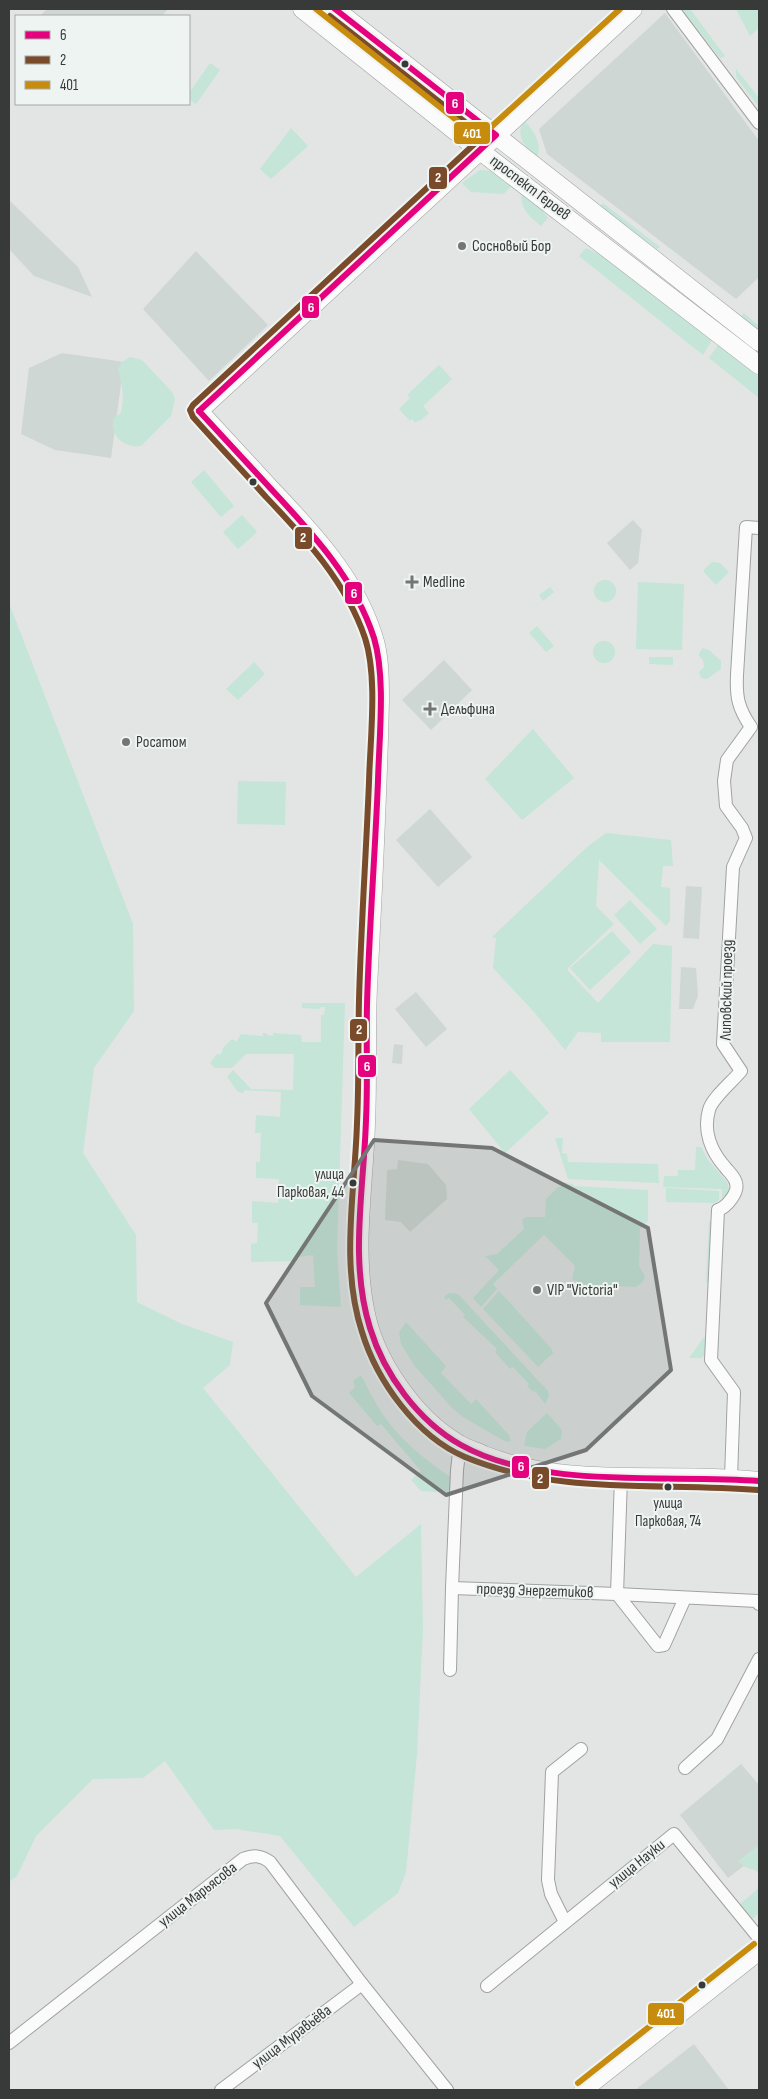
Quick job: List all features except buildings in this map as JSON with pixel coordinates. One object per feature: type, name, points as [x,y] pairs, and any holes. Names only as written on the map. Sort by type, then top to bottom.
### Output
[{"type":"street","name":"проспект Героев","points":[[302,9],[480,150],[759,365]]},
{"type":"street","name":"проспект Героев","points":[[335,9],[759,342]]},
{"type":"street","points":[[633,9],[199,411],[305,525],[340,570],[354,590],[374,637],[379,665],[380,708],[368,990],[366,1126],[360,1227],[360,1266],[365,1311],[377,1346],[401,1390],[430,1423],[460,1445],[505,1463],[556,1473],[622,1478],[730,1478],[759,1481]]},
{"type":"street","points":[[673,9],[759,123]]},
{"type":"street","name":"Липовский проезд","points":[[730,1478],[734,1392],[711,1360],[718,1210],[722,1209],[730,1200],[736,1189],[736,1182],[716,1157],[709,1142],[708,1119],[709,1108],[742,1071],[724,1044],[732,867],[746,838],[742,828],[726,806],[724,781],[727,760],[751,727],[744,718],[736,698],[746,527],[759,528]]},
{"type":"street","name":"проезд Энергетиков","points":[[450,1670],[457,1470],[460,1445]]},
{"type":"street","name":"проезд Энергетиков","points":[[622,1478],[617,1594],[658,1646],[664,1645],[685,1598]]},
{"type":"street","name":"проезд Энергетиков","points":[[452,1588],[617,1594],[759,1602]]},
{"type":"street","points":[[685,1768],[717,1739],[759,1659]]},
{"type":"street","points":[[565,1922],[551,1894],[548,1880],[552,1772],[581,1749]]},
{"type":"street","name":"улица Науки","points":[[487,1986],[674,1834],[759,1938]]},
{"type":"street","name":"улица Марьясова","points":[[9,2044],[243,1860],[252,1855],[262,1856],[270,1862],[362,1984]]},
{"type":"street","points":[[583,2090],[759,1951]]},
{"type":"street","points":[[362,1984],[447,2090]]},
{"type":"street","name":"улица Муравьёва","points":[[221,2090],[362,1984]]},
{"type":"highlighted area","points":[[374,1140],[492,1148],[648,1228],[671,1370],[586,1450],[446,1495],[312,1396],[266,1303]]},
{"type":"shaded area","points":[[47,9],[168,9],[163,15],[41,15]]},
{"type":"shaded area","points":[[665,13],[759,141],[759,277],[736,299],[547,154],[539,129]]},
{"type":"shaded area","points":[[9,200],[78,267],[92,297],[34,276],[9,249]]},
{"type":"shaded area","points":[[196,251],[268,325],[209,381],[143,309]]},
{"type":"shaded area","points":[[62,353],[124,362],[111,458],[55,450],[21,434],[29,368]]},
{"type":"shaded area","points":[[633,520],[642,530],[638,563],[630,570],[607,543]]},
{"type":"shaded area","points":[[444,660],[472,690],[431,730],[402,700]]},
{"type":"shaded area","points":[[430,809],[472,857],[438,887],[396,840]]},
{"type":"shaded area","points":[[686,886],[702,887],[699,939],[683,938]]},
{"type":"shaded area","points":[[681,967],[696,968],[698,996],[693,1009],[679,1009]]},
{"type":"shaded area","points":[[416,992],[447,1029],[426,1047],[395,1009]]},
{"type":"shaded area","points":[[394,1044],[403,1045],[402,1064],[392,1063]]},
{"type":"shaded area","points":[[398,1160],[428,1164],[446,1185],[447,1199],[410,1232],[401,1222],[385,1220],[387,1170],[397,1169]]},
{"type":"shaded area","points":[[741,1764],[759,1785],[759,1854],[728,1878],[680,1815]]},
{"type":"shaded area","points":[[694,2044],[729,2090],[635,2090]]},
{"type":"green space","points":[[312,9],[322,9],[451,110],[446,115]]},
{"type":"green space","points":[[682,9],[690,9],[725,56],[720,58]]},
{"type":"green space","points":[[736,9],[759,9],[759,28],[750,36]]},
{"type":"green space","points":[[210,63],[220,70],[196,104],[190,100],[190,92]]},
{"type":"green space","points":[[736,69],[759,98],[759,107],[736,77]]},
{"type":"green space","points":[[524,121],[534,132],[538,142],[539,152],[537,157],[525,146],[521,137],[521,126]]},
{"type":"green space","points":[[291,128],[308,146],[271,179],[260,169]]},
{"type":"green space","points":[[480,170],[494,171],[513,184],[504,194],[471,192],[462,183]]},
{"type":"green space","points":[[522,191],[533,199],[548,218],[541,226],[526,211],[521,197]]},
{"type":"green space","points":[[603,203],[660,247],[657,249],[600,206]]},
{"type":"green space","points":[[586,248],[607,258],[712,340],[703,355],[579,256]]},
{"type":"green space","points":[[744,313],[759,326],[759,333],[740,318]]},
{"type":"green space","points":[[718,345],[759,377],[759,398],[709,358]]},
{"type":"green space","points":[[130,357],[142,360],[172,392],[175,399],[171,416],[141,446],[124,443],[113,430],[114,418],[121,413],[123,401],[118,369],[122,362]]},
{"type":"green space","points":[[439,365],[452,379],[423,406],[429,413],[420,421],[415,423],[412,419],[410,421],[399,409],[410,398],[407,395]]},
{"type":"green space","points":[[204,470],[234,506],[221,517],[191,482]]},
{"type":"green space","points":[[242,515],[257,532],[238,549],[223,532]]},
{"type":"green space","points":[[712,562],[720,563],[729,572],[716,585],[703,571]]},
{"type":"green space","points":[[605,580],[613,583],[616,591],[613,599],[605,602],[597,599],[594,591],[597,583]]},
{"type":"green space","points":[[638,582],[684,584],[682,650],[636,649]]},
{"type":"green space","points":[[550,587],[554,592],[543,601],[539,595]]},
{"type":"green space","points":[[9,603],[133,924],[134,1011],[94,1068],[83,1153],[136,1235],[137,1302],[182,1324],[233,1342],[230,1365],[203,1388],[356,1577],[421,1524],[423,1629],[417,1754],[406,1872],[398,1893],[354,1927],[280,1836],[236,1829],[214,1830],[165,1761],[143,1778],[93,1779],[36,1836],[17,1876],[9,1882]]},
{"type":"green space","points":[[537,626],[554,646],[546,652],[529,633]]},
{"type":"green space","points":[[604,641],[612,644],[615,652],[612,660],[604,663],[596,660],[593,652],[596,644]]},
{"type":"green space","points":[[703,648],[709,650],[721,661],[721,669],[707,679],[701,678],[699,672],[704,667],[703,660],[699,656]]},
{"type":"green space","points":[[649,657],[673,657],[673,665],[649,664]]},
{"type":"green space","points":[[254,662],[265,674],[238,700],[226,689]]},
{"type":"green space","points":[[533,729],[574,778],[522,820],[485,779]]},
{"type":"green space","points":[[238,781],[286,782],[285,825],[237,824]]},
{"type":"green space","points":[[606,833],[671,840],[673,866],[663,866],[661,887],[670,888],[670,921],[666,926],[599,860],[596,906],[614,924],[568,968],[568,971],[598,1003],[653,944],[672,946],[670,1042],[601,1042],[601,1033],[578,1032],[565,1050],[535,1013],[493,968],[496,938],[492,937],[587,847]]},
{"type":"green space","points":[[630,900],[657,929],[640,944],[614,915]]},
{"type":"green space","points":[[612,931],[631,952],[590,990],[570,968]]},
{"type":"green space","points":[[302,1003],[345,1003],[337,1251],[341,1307],[300,1305],[300,1287],[315,1287],[313,1255],[298,1257],[297,1261],[251,1262],[251,1244],[257,1243],[258,1223],[252,1223],[252,1201],[278,1203],[279,1179],[256,1178],[256,1162],[260,1162],[261,1133],[255,1133],[256,1115],[280,1117],[281,1092],[244,1090],[244,1093],[238,1092],[227,1077],[233,1070],[251,1089],[293,1090],[294,1054],[246,1054],[232,1068],[215,1068],[210,1063],[217,1054],[220,1055],[222,1049],[232,1039],[236,1042],[241,1034],[263,1036],[263,1033],[273,1036],[273,1033],[301,1035],[302,1042],[321,1042],[321,1015],[324,1015],[325,1007],[320,1009],[302,1008]]},
{"type":"green space","points":[[510,1070],[549,1113],[505,1153],[469,1109]]},
{"type":"green space","points":[[555,1138],[563,1138],[562,1153],[567,1154],[568,1162],[658,1164],[659,1183],[568,1179]]},
{"type":"green space","points":[[696,1147],[701,1147],[708,1160],[727,1182],[730,1191],[722,1203],[722,1189],[663,1187],[664,1176],[678,1176],[678,1170],[695,1170]]},
{"type":"green space","points":[[566,1183],[573,1184],[574,1186],[648,1190],[648,1221],[640,1229],[639,1266],[645,1276],[643,1282],[636,1287],[585,1285],[572,1279],[575,1266],[544,1235],[493,1284],[497,1289],[481,1307],[473,1298],[499,1270],[485,1256],[497,1254],[524,1229],[522,1220],[526,1217],[545,1217],[546,1199],[558,1187]]},
{"type":"green space","points":[[666,1188],[719,1191],[719,1200],[715,1203],[666,1202]]},
{"type":"green space","points":[[709,1221],[715,1221],[713,1279],[706,1283]]},
{"type":"green space","points":[[499,1291],[551,1348],[553,1353],[538,1367],[483,1309]]},
{"type":"green space","points":[[449,1293],[458,1294],[548,1391],[549,1396],[545,1404],[535,1391],[533,1392],[527,1386],[529,1384],[513,1367],[510,1369],[495,1352],[497,1349],[463,1317],[465,1315],[449,1298],[446,1300],[444,1297]]},
{"type":"green space","points":[[406,1322],[446,1366],[441,1373],[471,1404],[476,1399],[509,1435],[511,1441],[507,1442],[499,1438],[463,1417],[452,1408],[414,1365],[401,1344],[399,1332]]},
{"type":"green space","points":[[704,1337],[709,1338],[709,1352],[701,1358],[689,1358]]},
{"type":"green space","points":[[361,1375],[391,1425],[424,1458],[452,1478],[451,1493],[421,1491],[411,1480],[421,1471],[381,1424],[377,1426],[349,1393],[355,1387],[353,1381]]},
{"type":"green space","points":[[547,1413],[562,1430],[561,1439],[545,1449],[524,1446],[527,1432]]},
{"type":"green space","points":[[759,1845],[759,1873],[743,1866],[738,1861]]},
{"type":"green space","points":[[759,1888],[759,1913],[752,1919],[740,1904]]},
{"type":"transit line","name":"401","points":[[316,9],[479,138],[620,9]]},
{"type":"transit line","name":"6","points":[[199,411],[496,135],[335,9]]},
{"type":"transit line","name":"2","points":[[330,16],[483,136],[193,405],[190,410],[193,417],[296,529],[323,562],[347,598],[365,638],[369,654],[372,709],[360,973],[358,1108],[350,1228],[352,1281],[355,1307],[362,1332],[369,1351],[388,1388],[401,1405],[430,1435],[447,1448],[465,1457],[501,1469],[573,1482],[758,1490]]},
{"type":"transit line","name":"6","points":[[199,411],[303,523],[331,558],[356,596],[374,638],[378,654],[381,689],[380,727],[368,977],[367,1105],[359,1251],[364,1303],[370,1328],[384,1362],[405,1395],[431,1423],[461,1445],[493,1459],[529,1469],[566,1474],[606,1477],[759,1481]]},
{"type":"transit line","name":"401","points":[[578,2083],[754,1944]]},
{"type":"place","name":"Сосновый Бор","points":[[462,246]]},
{"type":"place","name":"Medline","points":[[412,582]]},
{"type":"place","name":"Дельфина","points":[[430,709]]},
{"type":"place","name":"Росатом","points":[[126,742]]},
{"type":"place","name":"улица Парковая, 44","points":[[353,1183]]},
{"type":"place","name":"VIP \"Victoria\"","points":[[537,1290]]},
{"type":"place","name":"улица Парковая, 74","points":[[668,1487]]}]
